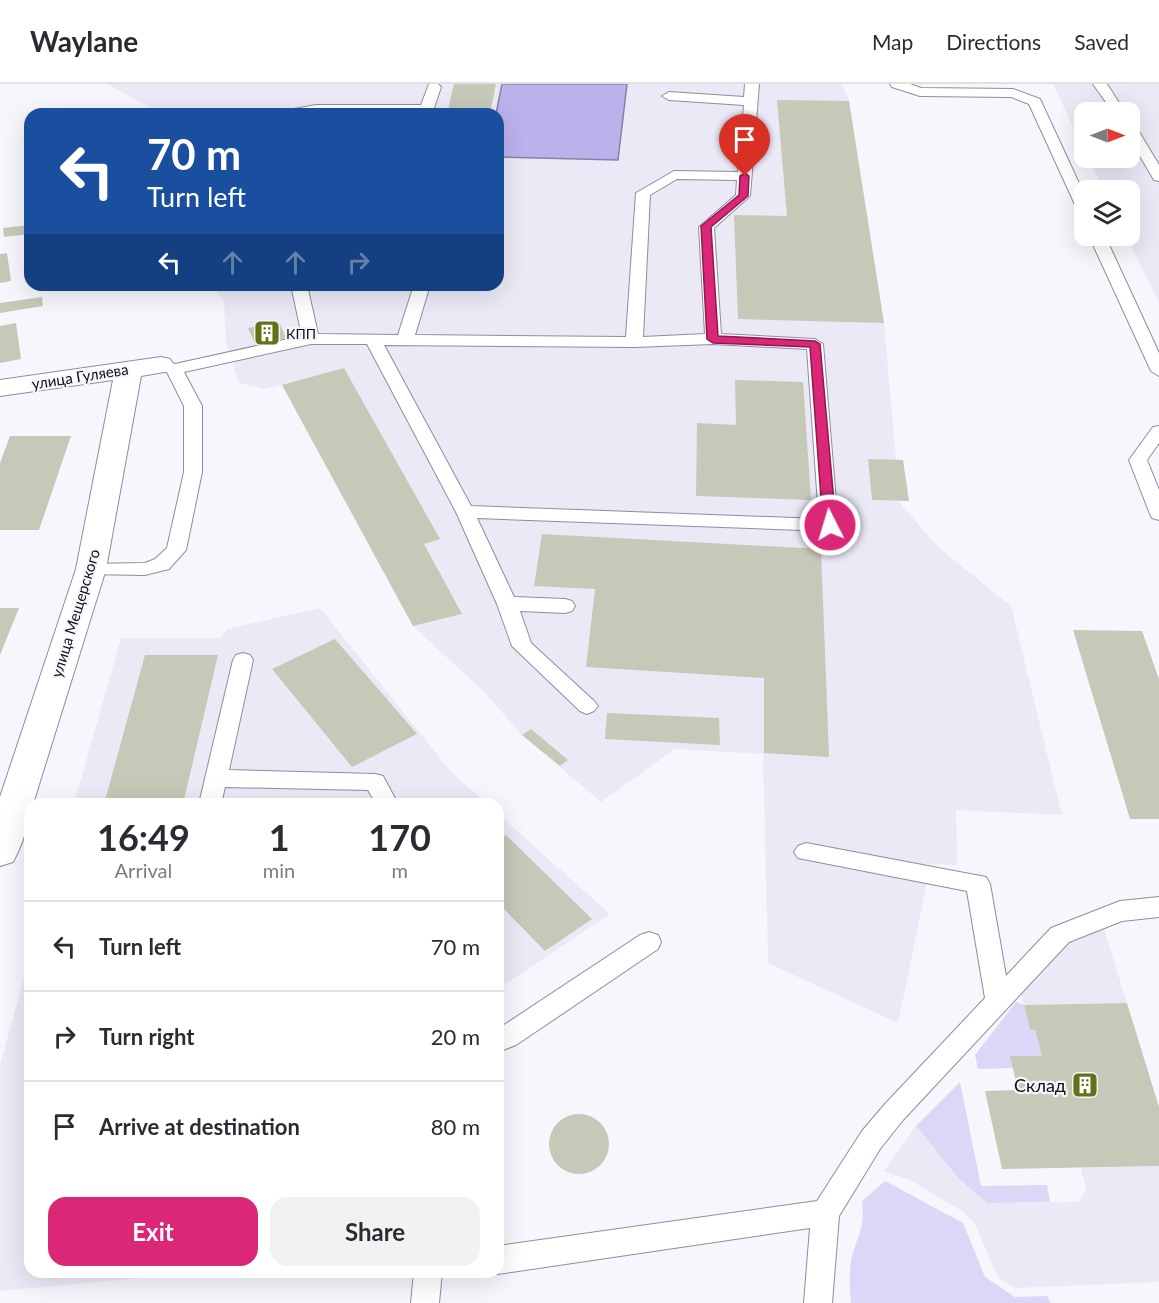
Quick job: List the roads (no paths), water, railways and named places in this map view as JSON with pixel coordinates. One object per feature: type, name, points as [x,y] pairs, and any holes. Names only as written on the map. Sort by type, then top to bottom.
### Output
[{"type":"street","name":"улица Гуляева","points":[[0,388],[129,368],[167,367]]},
{"type":"street","name":"улица Мещерского","points":[[0,852],[91,568],[129,368]]},
{"type":"lane","points":[[713,339],[706,226],[743,196],[752,84]]},
{"type":"lane","points":[[897,84],[920,92],[1013,93],[1035,102],[1074,187]]},
{"type":"lane","points":[[1100,84],[1112,102]]},
{"type":"lane","points":[[425,108],[434,87]]},
{"type":"lane","points":[[669,96],[751,101]]},
{"type":"lane","points":[[1140,145],[1159,177]]},
{"type":"lane","points":[[634,342],[643,193],[674,176],[745,176]]},
{"type":"lane","points":[[1102,246],[1159,371]]},
{"type":"lane","points":[[299,291],[311,339]]},
{"type":"lane","points":[[405,340],[420,291]]},
{"type":"lane","points":[[91,568],[145,568],[162,564],[176,550],[193,472],[193,406],[167,367],[311,339],[634,342],[713,339],[815,344],[830,525],[465,513]]},
{"type":"lane","points":[[374,340],[465,513],[507,604],[522,646],[587,706]]},
{"type":"lane","points":[[1159,431],[1137,460],[1159,514]]},
{"type":"lane","points":[[507,604],[565,606]]},
{"type":"lane","points":[[211,798],[243,660]]},
{"type":"lane","points":[[216,778],[375,782],[384,798]]},
{"type":"lane","points":[[806,852],[978,884],[999,1002]]},
{"type":"lane","points":[[818,1303],[825,1213],[871,1140],[949,1052],[999,1002],[1060,935],[1120,911],[1159,907]]},
{"type":"lane","points":[[504,1039],[649,942]]},
{"type":"lane","points":[[504,1259],[825,1213]]},
{"type":"lane","points":[[425,1303],[427,1278]]},
{"type":"place","name":"КПП","points":[[267,333]]},
{"type":"place","name":"Склад","points":[[1085,1085]]}]
